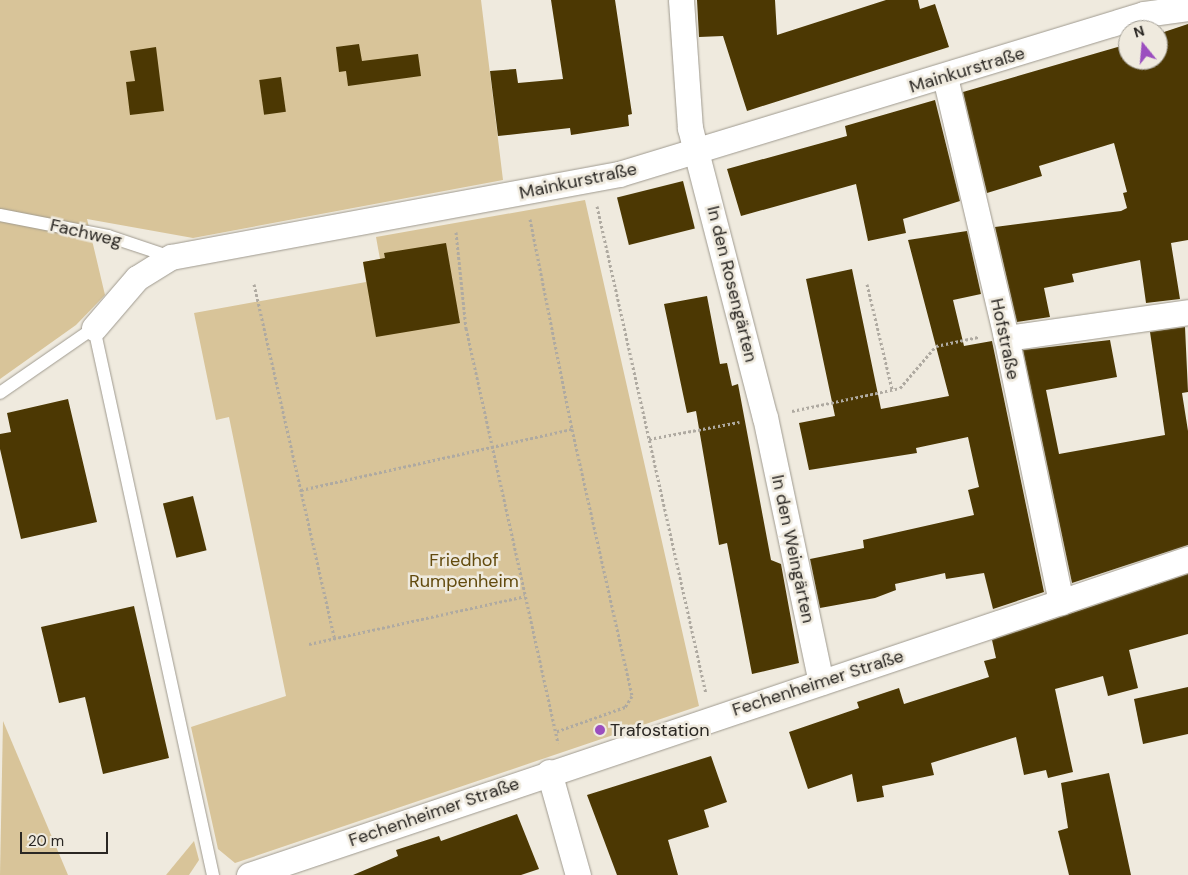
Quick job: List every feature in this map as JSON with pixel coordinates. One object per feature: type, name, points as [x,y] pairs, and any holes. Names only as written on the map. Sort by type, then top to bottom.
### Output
[{"type":"street","name":"In den Rosengärten","points":[[681,0],[687,113],[765,417]]},
{"type":"street","name":"Mainkurstraße","points":[[94,328],[137,278],[171,257],[525,193],[591,179],[698,151],[945,77],[1144,14],[1188,8]]},
{"type":"street","name":"Hofstraße","points":[[945,77],[1005,335],[1061,602]]},
{"type":"street","points":[[1005,335],[1188,312]]},
{"type":"street","name":"In den Weingärten","points":[[765,417],[821,682]]},
{"type":"street","name":"Fechenheimer Straße","points":[[249,875],[556,770],[1188,559]]},
{"type":"street","points":[[556,770],[578,875]]},
{"type":"lane","name":"Fachweg","points":[[0,215],[108,236],[171,257]]},
{"type":"lane","name":"Mainkurstraße","points":[[0,393],[94,328]]},
{"type":"lane","points":[[94,328],[213,875]]},
{"type":"path","points":[[591,179],[711,718]]},
{"type":"path","points":[[525,193],[572,429],[632,696],[625,707],[555,732]]},
{"type":"path","points":[[452,206],[466,328],[555,732],[556,770]]},
{"type":"path","points":[[254,284],[334,637]]},
{"type":"path","points":[[867,284],[892,389]]},
{"type":"path","points":[[649,439],[765,417],[900,388],[936,346],[1005,335]]},
{"type":"path","points":[[301,490],[572,429]]},
{"type":"path","points":[[309,644],[525,596]]},
{"type":"green space","points":[[0,0],[481,0],[503,180],[193,238],[87,219],[105,295],[76,325],[0,379]]},
{"type":"green space","name":"Friedhof Rumpenheim","points":[[585,200],[699,706],[235,863],[218,849],[191,727],[286,696],[229,417],[216,420],[194,313],[366,282],[363,262],[380,259],[376,237]]},
{"type":"green space","points":[[3,721],[68,875],[0,875]]},
{"type":"green space","points":[[194,841],[199,860],[189,875],[166,875]]},
{"type":"building","points":[[551,0],[615,0],[632,114],[628,115],[629,126],[571,135],[570,128],[498,136],[490,71],[516,69],[518,83],[563,79]]},
{"type":"building","points":[[697,0],[775,0],[777,35],[886,0],[918,0],[920,9],[935,4],[949,47],[747,111],[723,36],[699,37]]},
{"type":"building","points":[[1188,24],[1188,240],[1171,243],[1180,299],[1146,303],[1140,260],[1072,274],[1074,282],[1044,288],[1050,317],[1017,322],[995,227],[1121,211],[1127,208],[1123,193],[1127,192],[1114,143],[1039,166],[1042,176],[987,193],[963,92],[1118,47],[1118,70],[1168,70],[1168,31]]},
{"type":"building","points":[[359,44],[362,61],[418,54],[421,76],[348,86],[346,71],[339,72],[336,47]]},
{"type":"building","points":[[156,47],[164,111],[130,115],[126,82],[135,81],[130,51]]},
{"type":"building","points":[[281,77],[286,112],[264,115],[259,80]]},
{"type":"building","points":[[935,100],[960,201],[903,219],[906,233],[868,241],[856,184],[741,216],[727,169],[847,136],[845,126]]},
{"type":"building","points":[[683,181],[695,229],[629,245],[617,197]]},
{"type":"building","points":[[967,231],[981,294],[953,300],[964,346],[992,341],[1044,592],[993,609],[984,573],[946,579],[945,573],[895,584],[896,590],[875,598],[820,608],[810,559],[864,548],[863,540],[974,515],[968,490],[979,487],[968,437],[916,448],[917,453],[809,470],[799,423],[835,416],[806,279],[852,269],[881,409],[949,396],[908,240]]},
{"type":"building","points":[[446,243],[460,323],[376,337],[363,262],[385,258],[384,253]]},
{"type":"building","points":[[707,296],[720,364],[727,363],[732,386],[738,384],[771,560],[781,564],[799,663],[752,674],[727,543],[719,545],[696,411],[687,413],[664,304]]},
{"type":"building","points":[[1185,327],[1188,392],[1182,393],[1188,431],[1188,545],[1072,583],[1023,350],[1110,340],[1117,377],[1046,390],[1059,454],[1165,435],[1150,332]]},
{"type":"building","points":[[68,399],[97,522],[21,539],[0,449],[0,434],[11,432],[7,413]]},
{"type":"building","points":[[193,496],[207,550],[176,558],[163,503]]},
{"type":"building","points":[[1188,574],[1188,634],[1129,650],[1138,688],[1108,696],[1103,676],[1055,689],[1073,772],[1048,778],[1046,770],[1024,775],[1016,737],[931,763],[934,775],[882,786],[884,797],[857,802],[852,774],[808,789],[789,732],[859,708],[857,702],[899,688],[904,704],[989,677],[984,661],[996,658],[992,640]]},
{"type":"building","points":[[134,606],[169,758],[103,774],[85,697],[59,703],[41,627]]},
{"type":"building","points":[[1188,687],[1188,734],[1143,744],[1134,699]]},
{"type":"building","points":[[711,756],[727,802],[704,810],[709,827],[668,840],[678,875],[617,875],[587,795]]},
{"type":"building","points":[[1109,773],[1131,875],[1069,875],[1058,831],[1068,828],[1061,783]]},
{"type":"building","points":[[517,814],[539,869],[521,875],[353,875],[398,856],[396,850],[439,836],[441,841]]},
{"type":"place","name":"Trafostation","points":[[600,730]]}]
